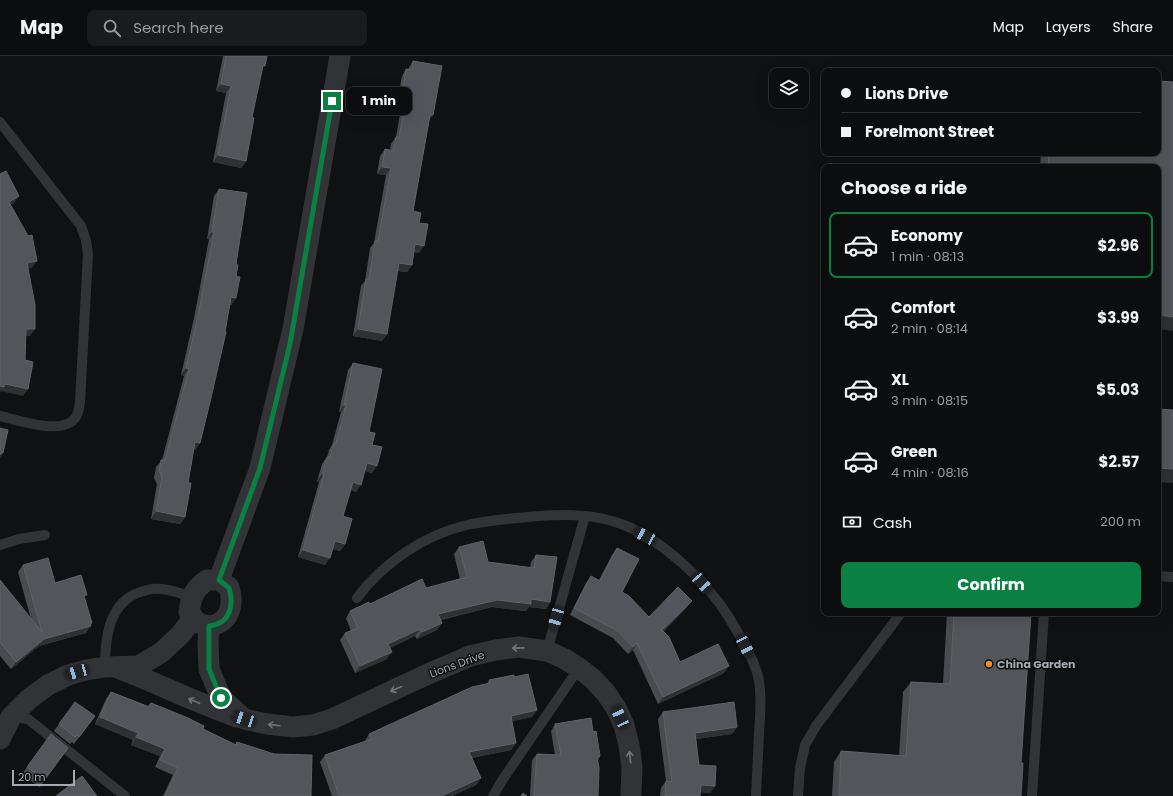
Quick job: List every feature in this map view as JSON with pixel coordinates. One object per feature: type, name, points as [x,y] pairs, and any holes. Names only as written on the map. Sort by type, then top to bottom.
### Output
[{"type":"street","points":[[219,580],[260,468],[293,329],[340,56]]},
{"type":"street","points":[[207,580],[219,580],[229,588],[232,603],[227,616],[218,625],[201,622],[189,612],[192,597],[198,586],[207,580]]},
{"type":"street","points":[[201,622],[209,669],[221,698],[244,719]]},
{"type":"street","name":"Lions Drive","points":[[0,739],[6,712],[29,699],[48,685],[68,675],[86,670],[109,667],[138,666],[162,652],[180,634],[201,622]]},
{"type":"street","name":"Lions Drive","points":[[109,667],[144,678],[210,708],[244,719],[267,724],[293,727],[313,725],[332,719],[470,656],[496,650],[519,647],[547,651],[579,668],[593,679],[606,693],[616,708],[624,725],[629,745],[632,767],[631,796]]},
{"type":"lane","points":[[0,122],[81,226],[86,240],[88,254],[80,402],[78,414],[71,422],[61,426],[49,426],[0,416]]},
{"type":"lane","points":[[357,598],[368,583],[419,544],[441,534],[466,526],[494,520],[544,516],[585,516],[604,518],[625,525],[645,536],[665,550],[702,583],[720,604],[755,666],[759,680],[760,714],[756,796]]},
{"type":"lane","points":[[547,651],[585,516]]},
{"type":"lane","points":[[0,545],[19,539],[45,535]]},
{"type":"lane","points":[[1161,576],[1173,577]]},
{"type":"lane","points":[[109,667],[105,647],[111,620],[119,607],[130,597],[144,590],[161,589],[192,597]]},
{"type":"lane","points":[[798,796],[800,768],[805,745],[816,726],[899,616]]},
{"type":"lane","points":[[1032,796],[1044,616]]},
{"type":"lane","points":[[493,796],[579,668]]},
{"type":"lane","points":[[6,712],[28,719],[125,796]]},
{"type":"building","points":[[226,56],[267,56],[265,66],[263,66],[252,117],[254,118],[246,161],[218,155],[231,86],[221,84]]},
{"type":"building","points":[[413,61],[442,66],[433,115],[430,115],[413,211],[421,213],[419,223],[428,224],[424,246],[415,244],[412,265],[399,263],[387,334],[358,329],[366,279],[369,279],[375,241],[378,241],[391,168],[382,167],[385,149],[393,151],[396,137],[399,137],[407,95],[402,94],[406,69],[412,70]]},
{"type":"building","points":[[1161,81],[1173,82],[1173,317],[1161,315],[1161,164],[1048,164],[1049,156],[1161,156]]},
{"type":"building","points":[[6,171],[19,196],[9,202],[28,236],[32,235],[37,261],[27,263],[35,305],[35,329],[26,329],[25,360],[33,362],[28,389],[5,384],[4,387],[0,386],[0,174]]},
{"type":"building","points":[[219,189],[247,193],[236,264],[238,265],[236,276],[240,277],[236,298],[231,297],[226,332],[200,443],[195,442],[188,483],[191,483],[185,517],[156,511],[162,477],[159,471],[161,460],[165,460],[189,369],[186,368],[199,311],[214,232],[212,232]]},
{"type":"building","points":[[353,363],[382,369],[369,432],[375,433],[372,445],[382,447],[377,466],[367,463],[361,485],[353,482],[343,516],[352,519],[345,544],[335,541],[330,558],[303,550],[324,474],[322,474],[327,457],[330,457],[334,443],[336,443],[346,405],[344,405]]},
{"type":"building","points":[[1161,409],[1173,410],[1173,469],[1161,468]]},
{"type":"building","points":[[0,428],[8,430],[3,453],[0,455]]},
{"type":"building","points":[[483,541],[488,562],[534,568],[536,555],[557,557],[550,602],[531,599],[531,604],[497,600],[438,614],[442,623],[422,632],[420,629],[388,644],[392,652],[360,666],[345,633],[358,628],[350,611],[369,602],[370,604],[422,579],[426,588],[467,577],[459,547]]},
{"type":"building","points":[[617,548],[639,559],[622,592],[629,596],[649,617],[678,587],[692,601],[662,630],[669,637],[680,662],[718,644],[729,666],[663,697],[637,643],[633,647],[618,631],[574,608],[591,576],[600,581]]},
{"type":"building","points":[[48,558],[55,583],[81,575],[87,595],[84,596],[92,623],[90,624],[91,626],[44,639],[16,662],[0,642],[0,580],[42,632],[23,565]]},
{"type":"building","points":[[954,616],[1031,616],[1021,763],[1023,763],[1021,796],[839,796],[841,751],[906,756],[911,682],[950,684]]},
{"type":"building","points":[[528,674],[537,710],[511,716],[516,743],[469,752],[481,778],[441,796],[339,796],[325,755],[372,739],[369,734],[472,687],[490,683],[489,680]]},
{"type":"building","points":[[111,692],[149,707],[151,703],[188,718],[204,726],[203,729],[236,745],[237,742],[274,754],[312,755],[311,796],[165,796],[178,768],[160,760],[165,749],[136,737],[138,733],[100,717]]},
{"type":"building","points":[[75,702],[95,716],[79,737],[77,735],[75,737],[59,724]]},
{"type":"building","points":[[734,702],[737,727],[695,733],[699,765],[716,766],[715,786],[701,785],[700,796],[665,796],[666,781],[672,782],[663,712]]},
{"type":"building","points":[[591,718],[593,732],[596,731],[600,756],[597,757],[599,768],[598,796],[534,796],[537,754],[561,755],[555,724]]},
{"type":"building","points":[[51,734],[68,748],[45,779],[27,767]]},
{"type":"building","points":[[82,776],[97,796],[56,796]]},
{"type":"place","name":"China Garden","points":[[989,664]]},
{"type":"route","points":[[221,698],[209,669],[209,626],[218,625],[227,616],[232,603],[229,588],[219,580],[260,468],[290,344],[332,101]]}]
